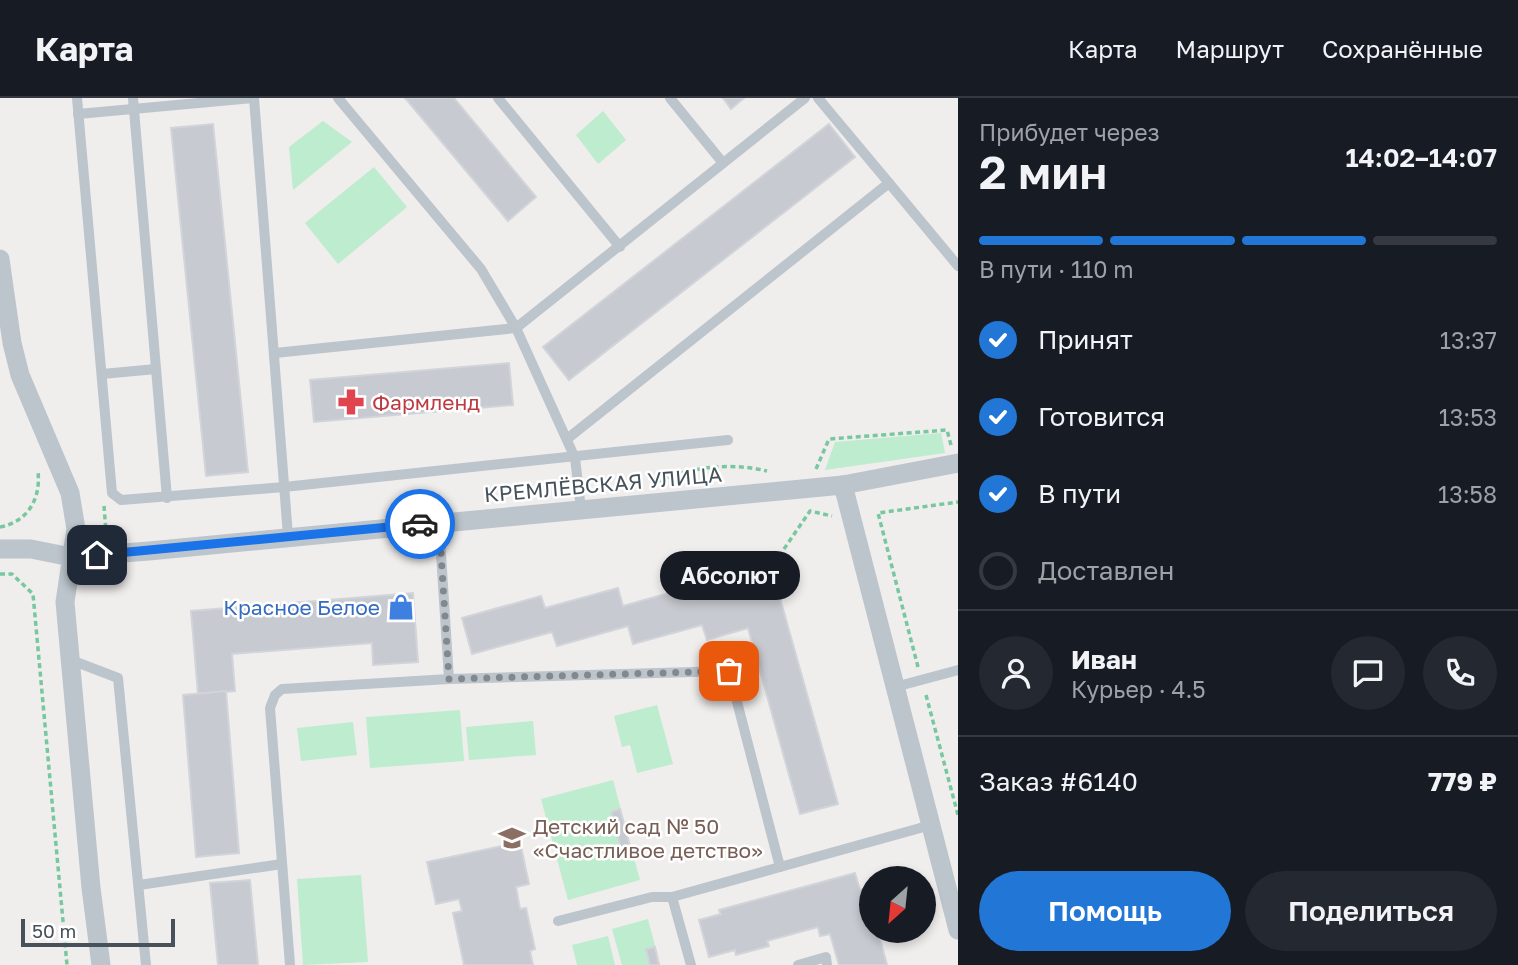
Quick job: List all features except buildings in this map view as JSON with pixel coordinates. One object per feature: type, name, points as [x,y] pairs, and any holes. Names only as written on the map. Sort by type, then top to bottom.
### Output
[{"type":"street","points":[[0,259],[6,343],[70,493],[76,529],[65,602],[101,965]]},
{"type":"street","name":"КРЕМЛЁВСКАЯ УЛИЦА","points":[[0,549],[31,549],[71,557],[807,489],[843,485],[957,463]]},
{"type":"street","points":[[843,485],[958,930]]},
{"type":"lane","points":[[77,98],[113,493],[121,500],[284,487],[728,440]]},
{"type":"lane","points":[[78,114],[133,103],[253,98],[288,536]]},
{"type":"lane","points":[[338,98],[481,269],[516,328],[575,458],[581,509]]},
{"type":"lane","points":[[498,98],[620,247]]},
{"type":"lane","points":[[670,98],[723,163]]},
{"type":"lane","points":[[275,353],[516,328],[805,98]]},
{"type":"lane","points":[[818,98],[958,266]]},
{"type":"lane","points":[[133,103],[167,498]]},
{"type":"lane","points":[[567,439],[889,183]]},
{"type":"lane","points":[[102,374],[156,369]]},
{"type":"lane","points":[[439,522],[449,679]]},
{"type":"lane","points":[[69,659],[118,678],[146,965]]},
{"type":"lane","points":[[895,687],[958,670]]},
{"type":"lane","points":[[290,965],[270,708],[275,695],[282,689],[449,679],[729,671],[780,867]]},
{"type":"lane","points":[[558,920],[652,897],[672,897],[931,825]]},
{"type":"lane","points":[[139,885],[282,864]]},
{"type":"lane","points":[[672,897],[691,965]]},
{"type":"lane","points":[[798,965],[825,957],[827,965]]},
{"type":"path","points":[[784,548],[810,511],[807,489],[829,439],[947,430],[957,463]]},
{"type":"path","points":[[0,527],[12,525],[30,512],[39,484],[37,459]]},
{"type":"path","points":[[649,485],[681,471],[729,466],[741,465],[779,474]]},
{"type":"path","points":[[810,511],[852,520],[878,513],[958,502]]},
{"type":"path","points":[[103,505],[106,532],[117,538]]},
{"type":"path","points":[[878,513],[958,814]]},
{"type":"path","points":[[0,574],[12,574],[33,594],[67,965]]},
{"type":"green space","points":[[603,111],[626,140],[598,164],[576,135]]},
{"type":"green space","points":[[323,121],[352,142],[293,190],[289,147]]},
{"type":"green space","points":[[374,167],[407,207],[338,264],[305,223]]},
{"type":"green space","points":[[941,433],[945,453],[825,470],[835,442]]},
{"type":"green space","points":[[657,705],[673,764],[637,773],[630,745],[622,747],[614,716]]},
{"type":"green space","points":[[460,710],[464,761],[370,768],[366,717]]},
{"type":"green space","points":[[533,721],[536,755],[469,760],[466,727]]},
{"type":"green space","points":[[353,722],[357,755],[301,761],[297,728]]},
{"type":"green space","points":[[613,780],[640,880],[568,900],[541,799]]},
{"type":"green space","points":[[361,875],[368,962],[303,965],[297,879]]},
{"type":"green space","points":[[648,919],[660,965],[622,965],[612,929]]},
{"type":"green space","points":[[608,936],[615,965],[577,965],[572,945]]},
{"type":"way so far","points":[[420,524],[439,522],[449,679],[729,671]]},
{"type":"place","name":"Фармленд","points":[[351,402]]},
{"type":"place","name":"Красное Белое","points":[[401,607]]},
{"type":"place","name":"Абсолют","points":[[729,671]]},
{"type":"place","name":"Детский сад № 50 «Счастливое детство»","points":[[512,838]]},
{"type":"route","points":[[97,555],[420,524]]}]
